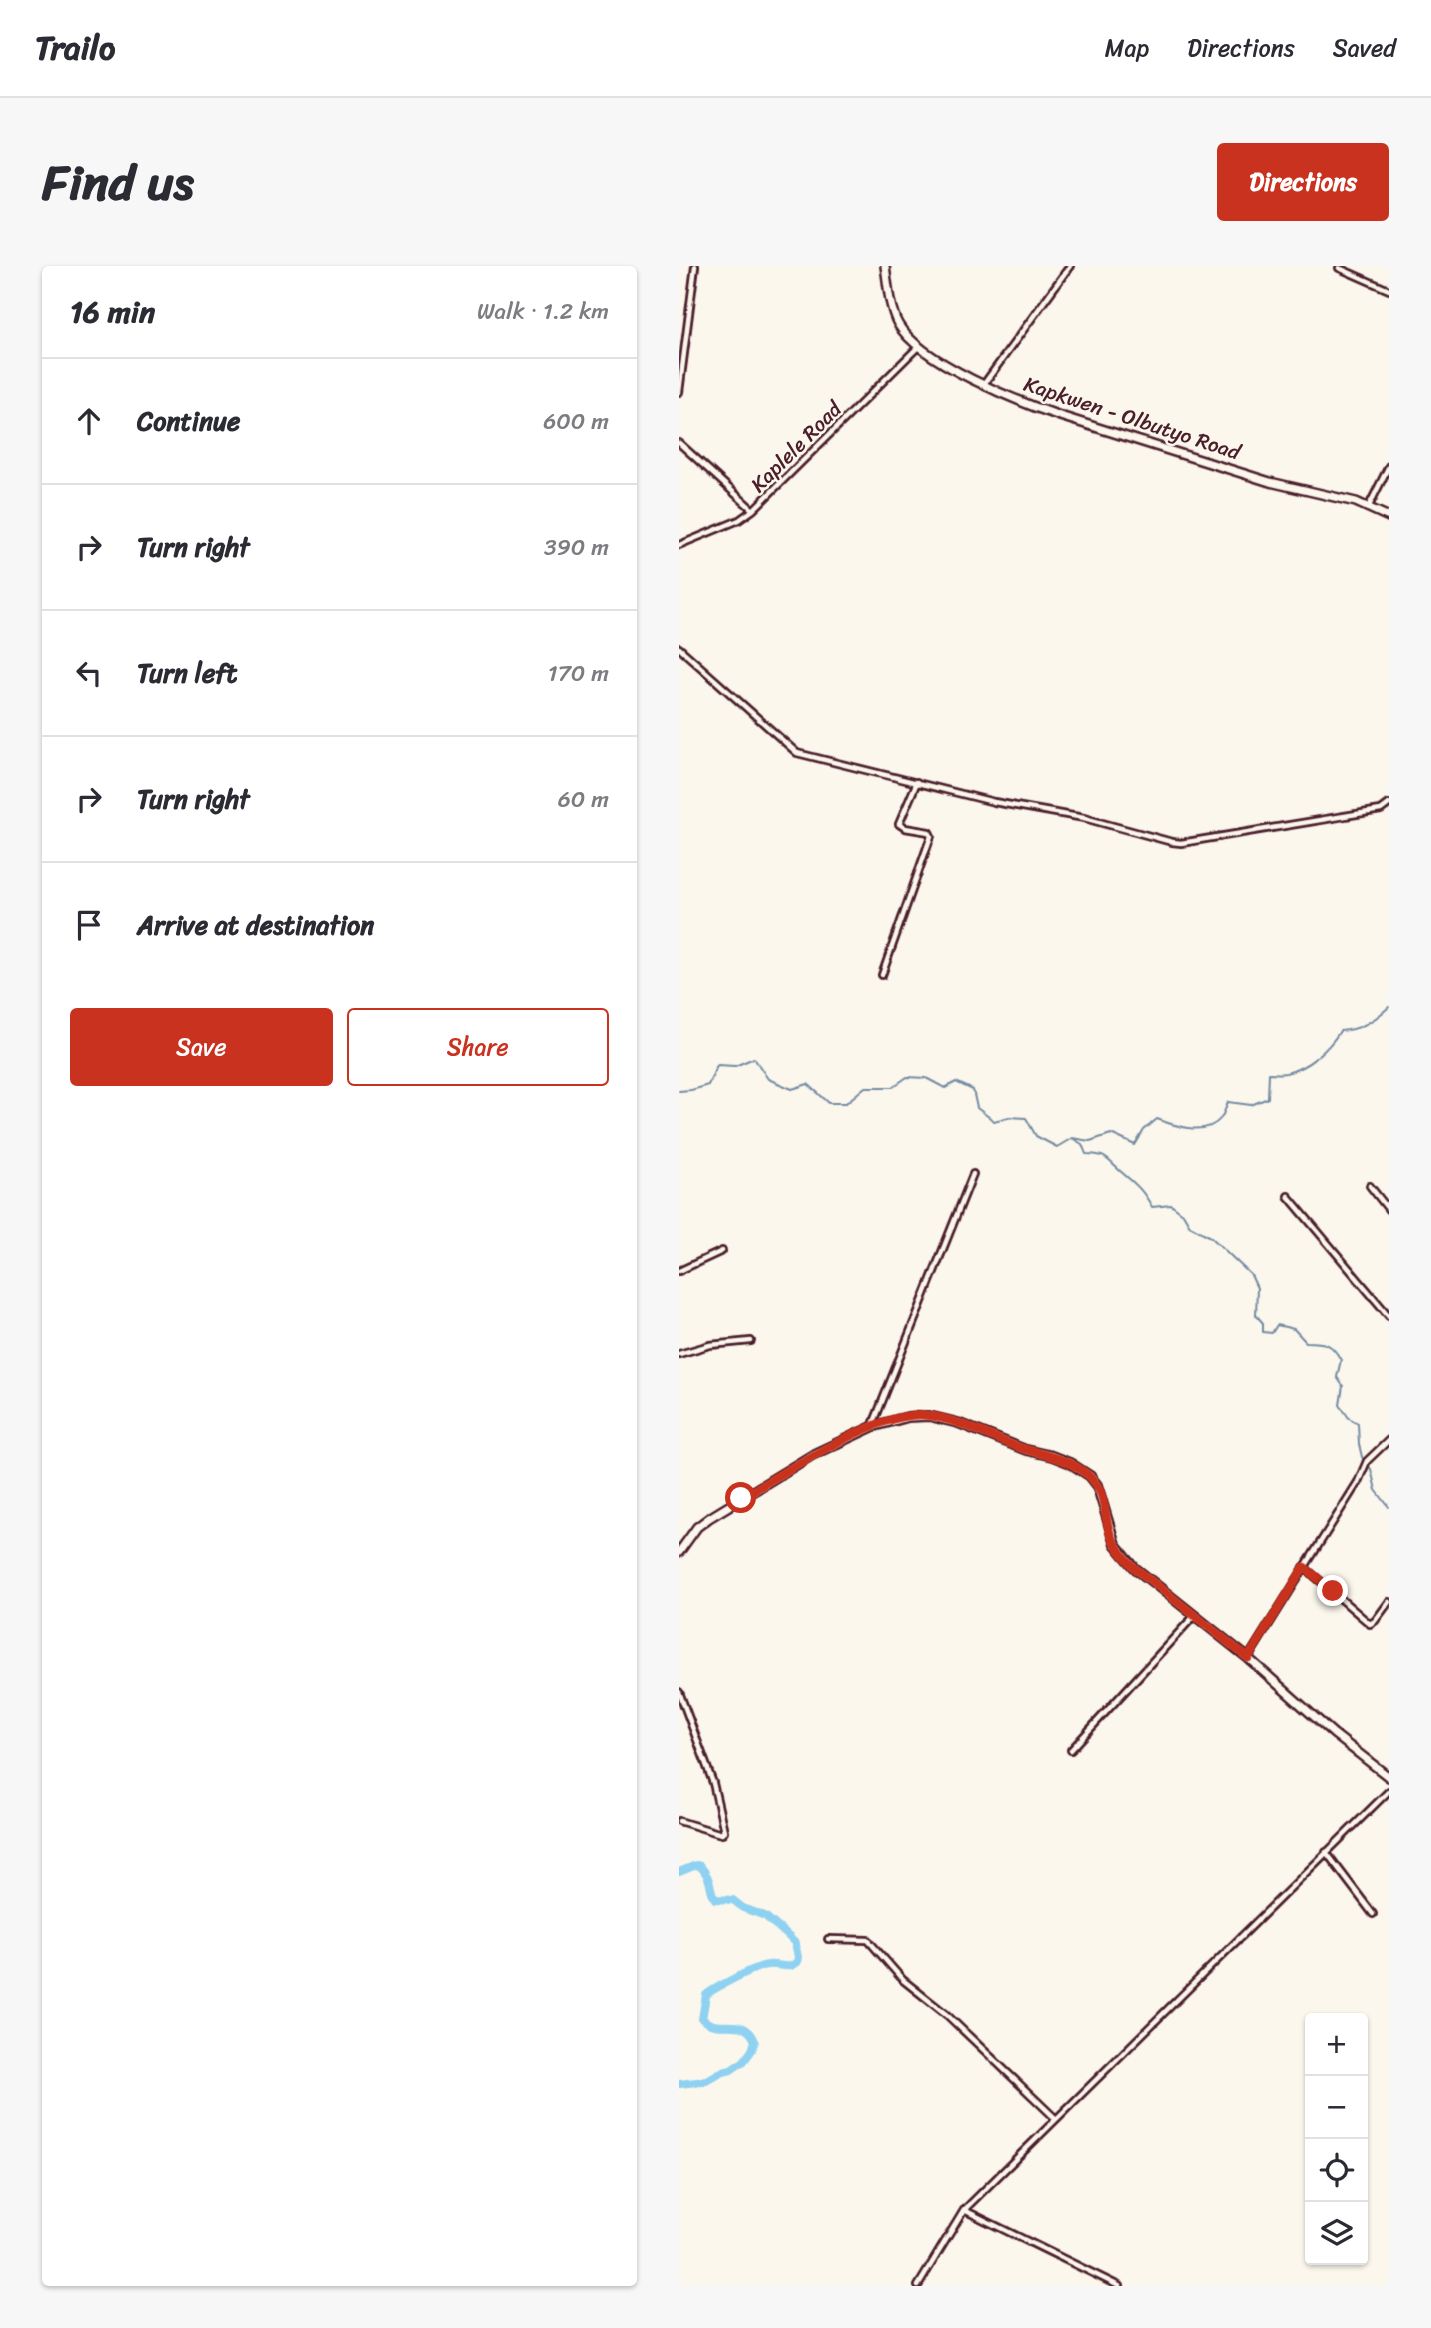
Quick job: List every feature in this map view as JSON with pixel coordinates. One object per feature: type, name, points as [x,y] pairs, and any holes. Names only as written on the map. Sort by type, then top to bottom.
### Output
[{"type":"street","points":[[679,392],[695,266]]},
{"type":"street","name":"Kapkwen - Olbutyo Road","points":[[885,266],[894,316],[905,334],[935,359],[984,384],[1028,405],[1061,416],[1270,482],[1335,496],[1389,517]]},
{"type":"street","points":[[984,384],[1069,266]]},
{"type":"street","points":[[1339,268],[1389,290]]},
{"type":"street","name":"Kaplele Road","points":[[679,545],[732,523],[753,510],[918,347]]},
{"type":"street","points":[[679,443],[753,510]]},
{"type":"street","points":[[1368,508],[1389,466]]},
{"type":"street","points":[[679,648],[795,752],[1001,803],[1084,818],[1181,843],[1381,810],[1389,804]]},
{"type":"street","points":[[882,975],[931,836],[928,832],[900,825],[916,782]]},
{"type":"street","points":[[872,1427],[973,1174]]},
{"type":"street","points":[[1370,1186],[1389,1210]]},
{"type":"street","points":[[1288,1196],[1389,1316]]},
{"type":"street","points":[[679,1271],[722,1251]]},
{"type":"street","points":[[679,1354],[710,1345],[751,1341]]},
{"type":"street","points":[[679,1552],[697,1527],[709,1518],[814,1454],[872,1427],[908,1417],[929,1416],[958,1423],[1004,1442],[1070,1463],[1090,1476],[1097,1485],[1109,1532],[1115,1544],[1135,1568],[1248,1658],[1334,1734],[1389,1777]]},
{"type":"street","points":[[1248,1658],[1358,1482],[1367,1461],[1389,1440]]},
{"type":"street","points":[[1304,1567],[1370,1625],[1389,1602]]},
{"type":"street","points":[[1071,1750],[1195,1615]]},
{"type":"street","points":[[679,1692],[713,1783],[724,1831],[723,1834],[718,1833],[679,1821]]},
{"type":"street","points":[[918,2286],[964,2210],[1389,1791]]},
{"type":"street","points":[[1326,1852],[1373,1914]]},
{"type":"street","points":[[828,1939],[869,1940],[903,1980],[947,2015],[1056,2119]]},
{"type":"street","points":[[964,2210],[1119,2286]]},
{"type":"waterway","points":[[679,1091],[708,1085],[717,1065],[735,1066],[754,1058],[768,1079],[792,1089],[808,1084],[829,1103],[846,1103],[865,1087],[893,1087],[907,1077],[926,1078],[945,1088],[956,1082],[973,1090],[977,1108],[994,1121],[1009,1117],[1026,1118],[1036,1136],[1057,1147],[1072,1138],[1090,1141],[1111,1134],[1135,1145],[1144,1130],[1157,1119],[1199,1129],[1215,1124],[1221,1118],[1228,1102],[1251,1105],[1268,1098],[1269,1073],[1286,1073],[1302,1067],[1324,1051],[1340,1031],[1366,1024],[1389,1007]]},
{"type":"waterway","points":[[1072,1138],[1082,1144],[1086,1154],[1108,1159],[1137,1186],[1152,1207],[1171,1205],[1183,1214],[1190,1226],[1211,1237],[1251,1275],[1257,1288],[1256,1315],[1263,1323],[1263,1332],[1272,1333],[1277,1325],[1294,1329],[1306,1342],[1323,1343],[1334,1350],[1341,1360],[1337,1377],[1343,1386],[1340,1405],[1349,1418],[1358,1423],[1362,1457],[1371,1469],[1376,1490],[1389,1507]]},
{"type":"waterway","points":[[679,1872],[700,1866],[707,1875],[715,1899],[733,1900],[743,1908],[765,1916],[795,1943],[798,1957],[797,1962],[791,1966],[763,1966],[736,1977],[706,1995],[702,2019],[716,2025],[745,2028],[755,2041],[744,2061],[731,2070],[706,2081],[679,2084]]},
{"type":"route","points":[[741,1498],[814,1454],[872,1427],[908,1417],[929,1416],[958,1423],[1026,1450],[1052,1456],[1070,1463],[1090,1476],[1101,1495],[1109,1532],[1125,1557],[1135,1568],[1248,1658],[1304,1567],[1333,1591]]}]
